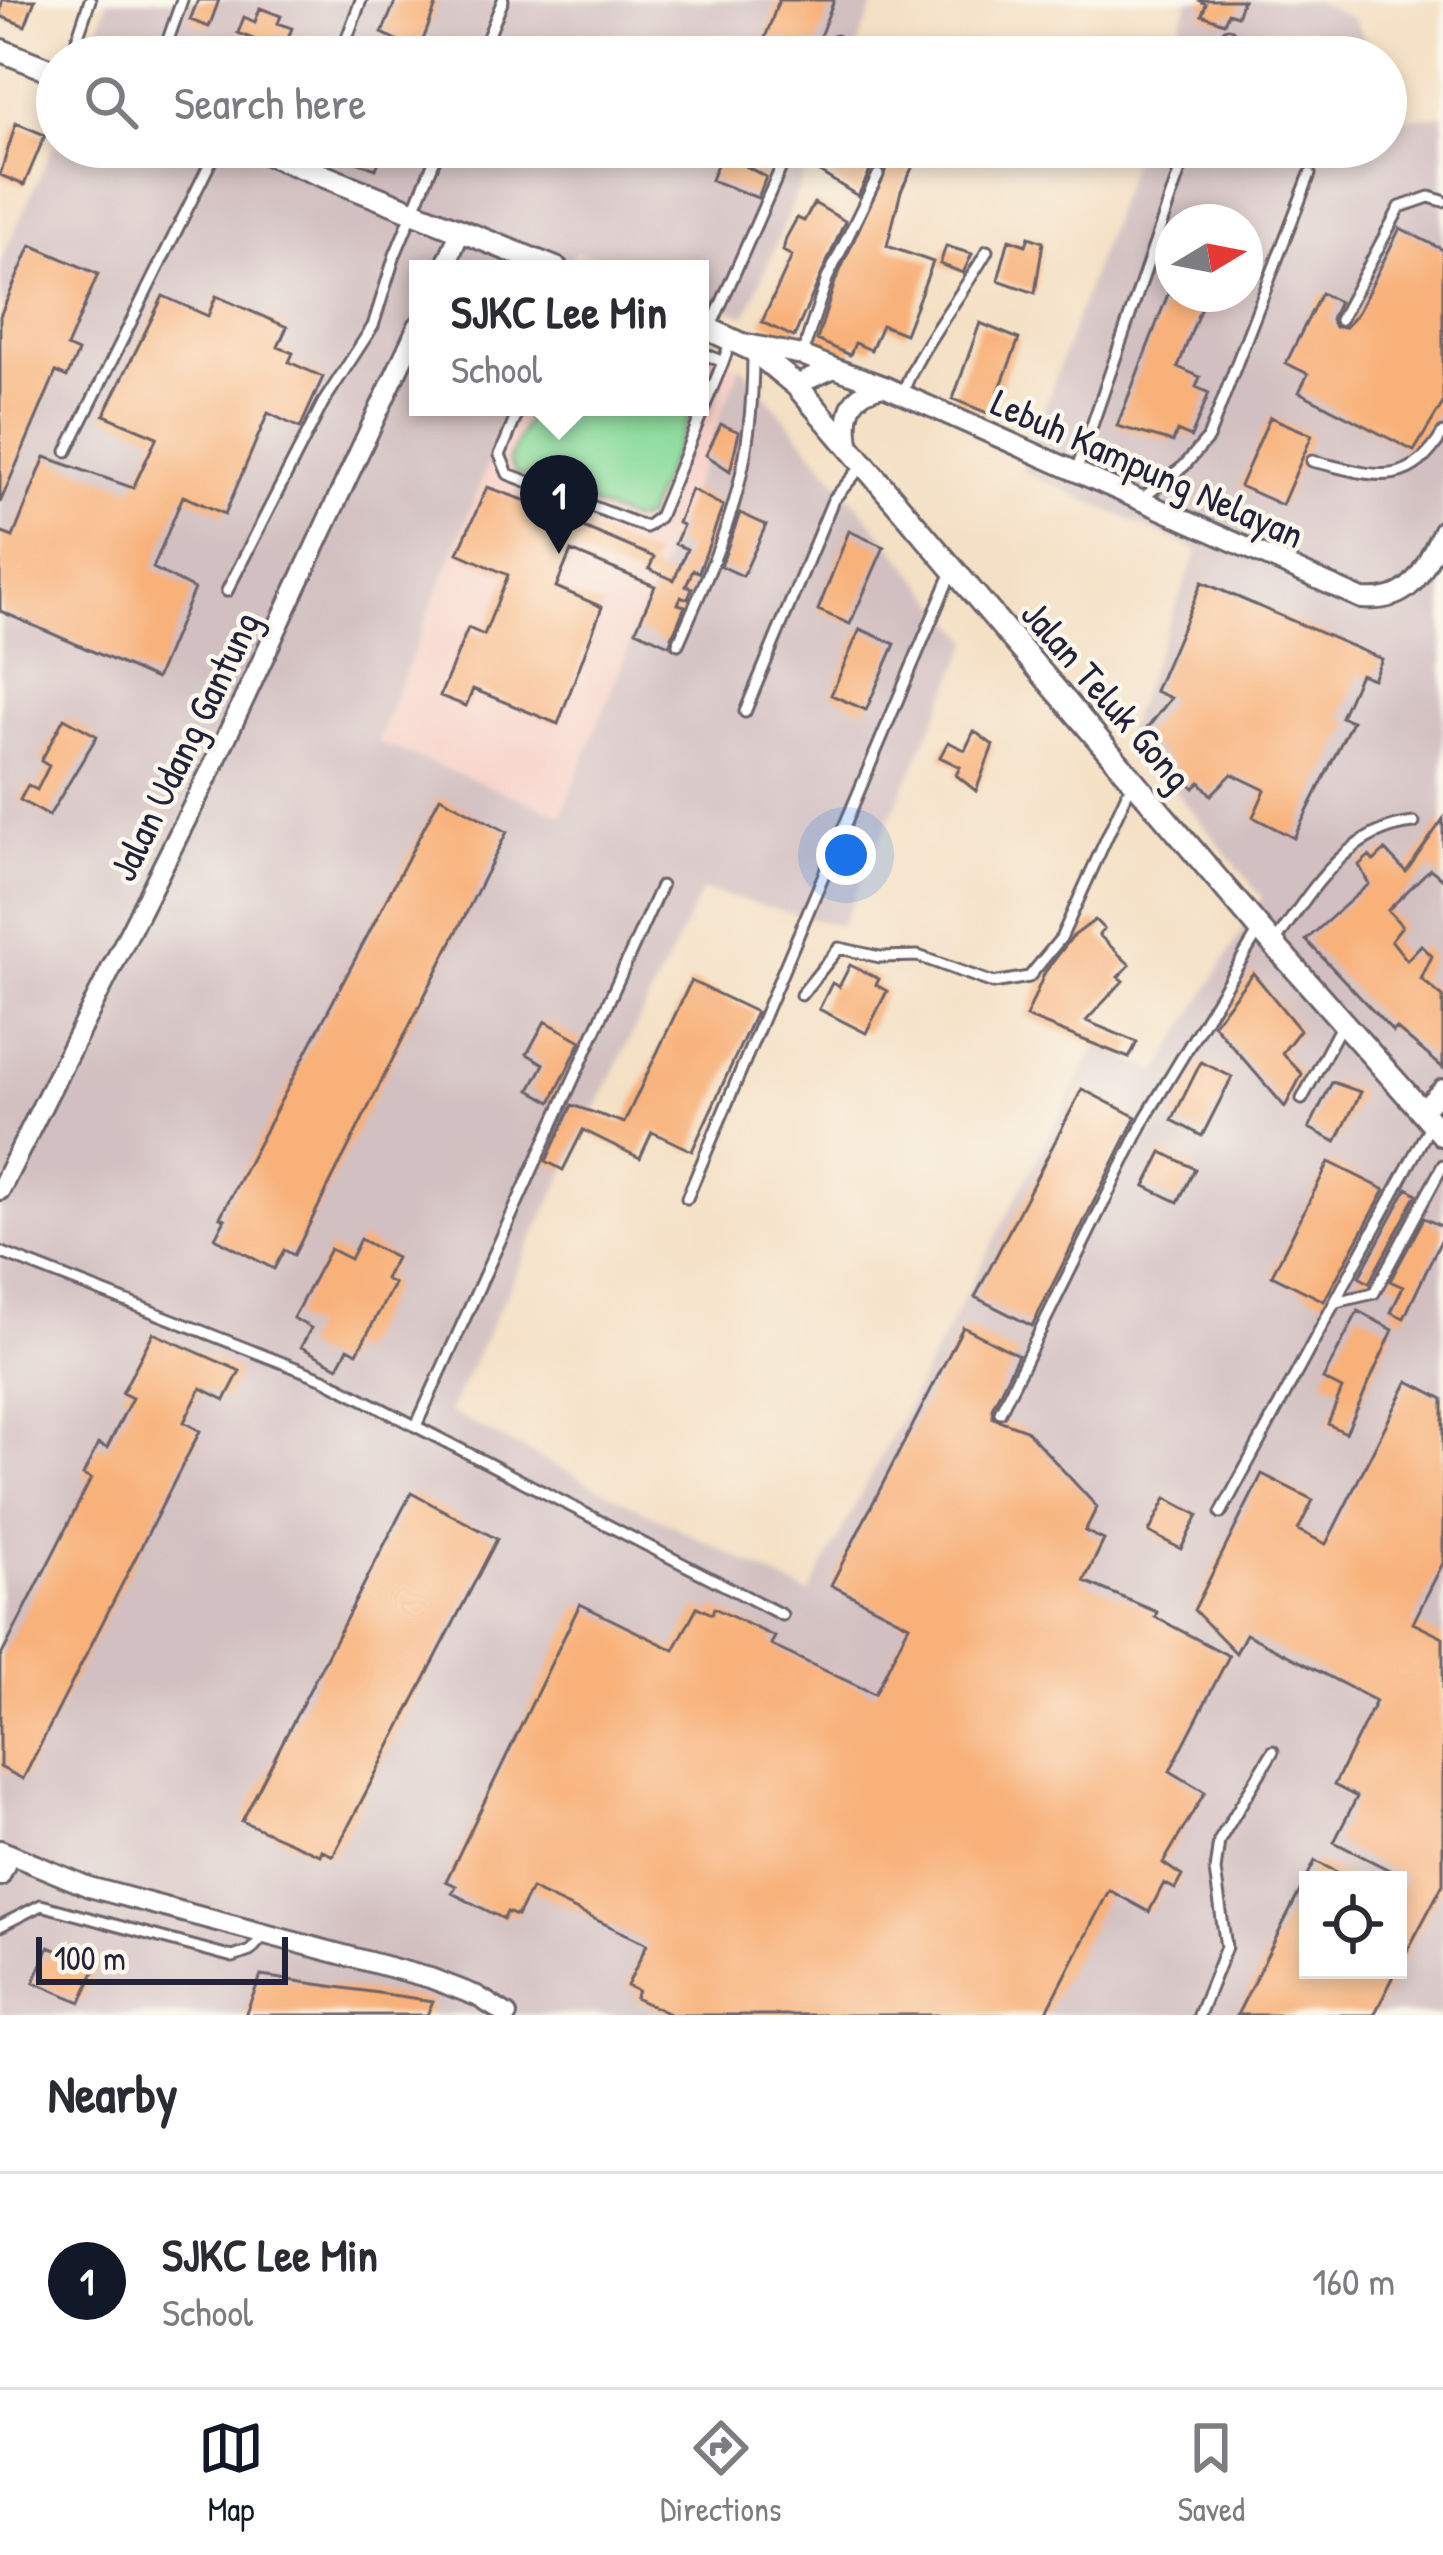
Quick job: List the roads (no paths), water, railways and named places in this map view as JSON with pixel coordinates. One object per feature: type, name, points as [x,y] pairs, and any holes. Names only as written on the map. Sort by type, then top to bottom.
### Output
[{"type":"street","points":[[0,50],[36,65]]},
{"type":"street","points":[[328,168],[460,232],[533,260]]},
{"type":"street","points":[[448,260],[460,232]]},
{"type":"street","name":"Lebuh Kampung Nelayan","points":[[726,337],[802,355],[893,390],[1362,599],[1386,601],[1413,589],[1443,530]]},
{"type":"street","name":"Jalan Teluk Gong","points":[[726,337],[796,385],[1432,1123]]},
{"type":"street","name":"Jalan Udang Gantung","points":[[0,1190],[212,768],[409,345]]},
{"type":"street","points":[[796,385],[833,368]]},
{"type":"street","points":[[857,458],[847,418],[852,403],[864,392],[893,390]]},
{"type":"street","points":[[1432,1123],[1443,1089]]},
{"type":"street","points":[[0,1876],[5,1852],[89,1887],[430,1978],[477,1996],[507,2015]]},
{"type":"lane","points":[[78,36],[90,0]]},
{"type":"lane","points":[[169,36],[182,0]]},
{"type":"lane","points":[[348,36],[361,0]]},
{"type":"lane","points":[[488,36],[503,0]]},
{"type":"lane","points":[[67,451],[208,168]]},
{"type":"lane","points":[[227,591],[323,403],[373,326],[431,168]]},
{"type":"lane","points":[[709,396],[783,168]]},
{"type":"lane","points":[[1076,472],[1182,168]]},
{"type":"lane","points":[[802,355],[827,279],[878,175]]},
{"type":"lane","points":[[1140,500],[1184,466],[1208,438],[1310,175]]},
{"type":"lane","points":[[1340,320],[1400,207],[1429,196],[1443,201]]},
{"type":"lane","points":[[893,390],[946,323],[987,251]]},
{"type":"lane","points":[[678,644],[738,504],[749,438],[726,337]]},
{"type":"lane","points":[[709,356],[723,362]]},
{"type":"lane","points":[[516,416],[501,452],[508,474],[646,527],[659,518],[701,416]]},
{"type":"lane","points":[[1312,461],[1395,475],[1421,465],[1443,433]]},
{"type":"lane","points":[[746,712],[819,528],[857,458]]},
{"type":"lane","points":[[687,1198],[952,569]]},
{"type":"lane","points":[[801,994],[839,948],[880,957],[919,956],[993,983],[1029,977],[1061,938],[1133,780]]},
{"type":"lane","points":[[1000,1412],[1146,1117],[1267,937],[1359,839],[1383,826],[1414,823]]},
{"type":"lane","points":[[416,1426],[661,886]]},
{"type":"lane","points":[[1302,1100],[1342,1022]]},
{"type":"lane","points":[[1221,1513],[1432,1123]]},
{"type":"lane","points":[[1336,1301],[1374,1293],[1443,1166]]},
{"type":"lane","points":[[0,1252],[287,1363],[782,1615]]},
{"type":"lane","points":[[1199,2015],[1226,1947],[1215,1871],[1219,1841],[1273,1751]]},
{"type":"lane","points":[[0,1926],[41,1904],[233,1957],[250,1951],[263,1937]]},
{"type":"place","name":"SJKC Lee Min","points":[[559,554]]}]
